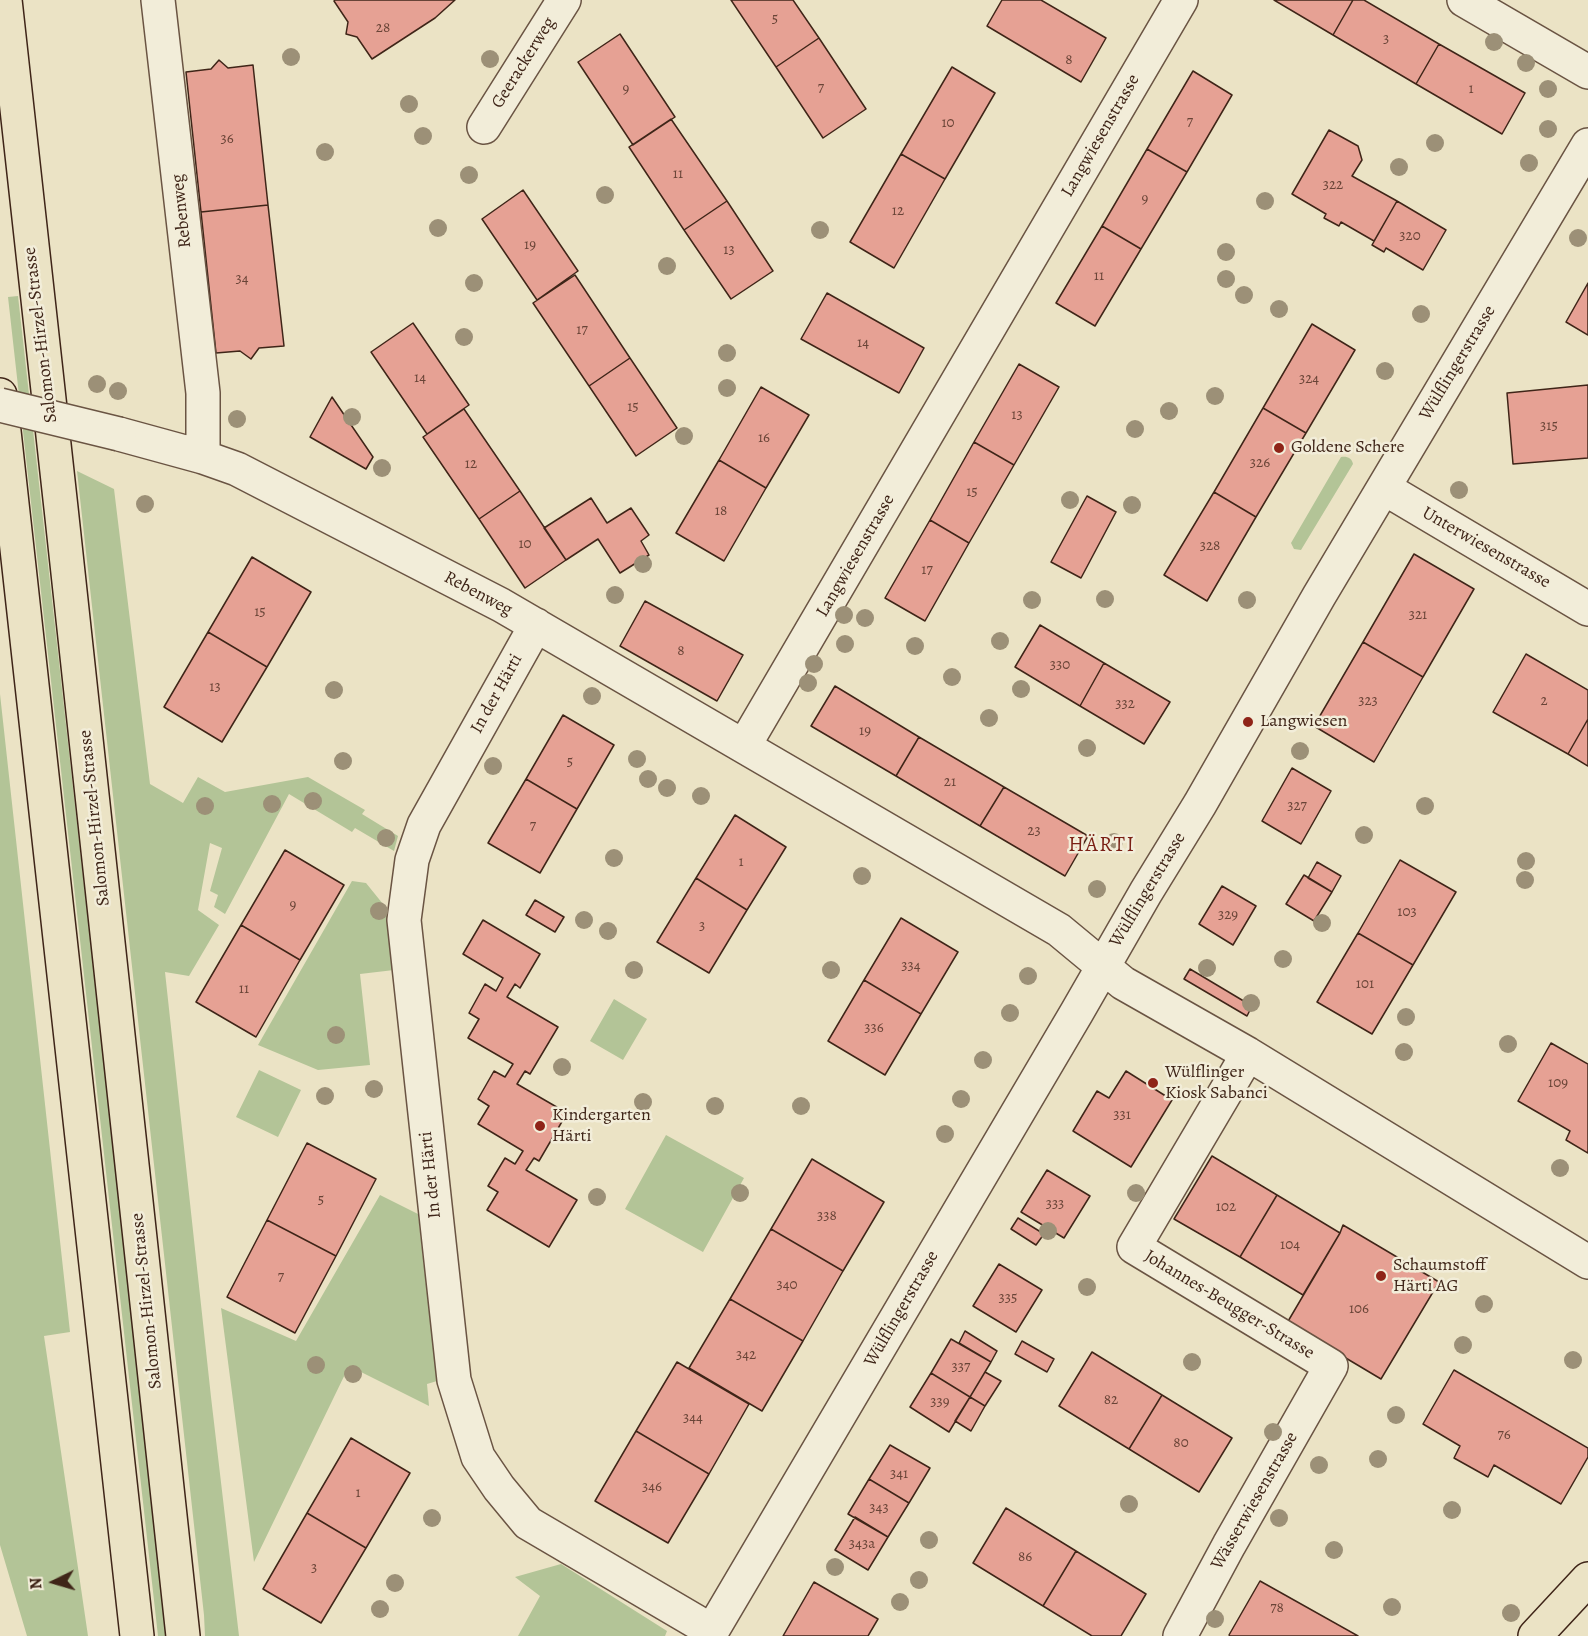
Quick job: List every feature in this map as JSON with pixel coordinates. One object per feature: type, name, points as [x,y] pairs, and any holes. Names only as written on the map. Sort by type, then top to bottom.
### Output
[{"type":"main road","name":"Salomon-Hirzel-Strasse","points":[[5,0],[183,1636]]},
{"type":"main road","points":[[0,396],[30,650],[137,1636]]},
{"type":"main road","points":[[1535,1636],[1588,1579]]},
{"type":"street","name":"Rebenweg","points":[[158,0],[202,393],[203,457]]},
{"type":"street","name":"Geerackerweg","points":[[484,127],[564,0]]},
{"type":"street","name":"Langwiesenstrasse","points":[[744,746],[1180,0]]},
{"type":"street","points":[[1464,0],[1588,72]]},
{"type":"street","name":"Wülflingerstrasse","points":[[711,1633],[1248,722],[1319,596],[1588,145]]},
{"type":"street","name":"Rebenweg","points":[[0,405],[119,434],[203,457],[237,469],[474,591],[744,746]]},
{"type":"street","name":"Unterwiesenstrasse","points":[[1384,488],[1588,609]]},
{"type":"street","name":"In der Härti","points":[[536,625],[424,825],[412,860],[406,898],[404,920],[454,1380],[478,1457],[499,1488],[528,1523],[711,1633]]},
{"type":"street","points":[[744,746],[1059,930],[1124,983],[1248,1054],[1588,1262]]},
{"type":"street","name":"Johannes-Beugger-Strasse","points":[[1248,1054],[1134,1247],[1331,1366]]},
{"type":"street","name":"Wässerwiesenstrasse","points":[[1180,1636],[1331,1366]]},
{"type":"green space","points":[[18,296],[168,1636],[158,1636],[8,297]]},
{"type":"green space","points":[[1341,457],[1349,458],[1353,464],[1301,550],[1294,549],[1291,543]]},
{"type":"green space","points":[[77,471],[114,489],[150,784],[183,803],[198,777],[225,792],[308,777],[365,810],[362,814],[398,836],[394,851],[355,828],[352,832],[289,794],[225,914],[214,907],[218,895],[210,891],[222,848],[210,843],[198,910],[219,925],[189,976],[165,972],[239,1636],[205,1636]]},
{"type":"green space","points":[[0,694],[70,1332],[44,1336],[88,1636],[27,1636],[0,1545]]},
{"type":"green space","points":[[352,881],[366,883],[387,909],[394,970],[360,974],[370,1065],[318,1070],[258,1045]]},
{"type":"green space","points":[[614,999],[647,1019],[623,1060],[590,1041]]},
{"type":"green space","points":[[259,1070],[301,1090],[278,1137],[236,1117]]},
{"type":"green space","points":[[666,1135],[744,1178],[703,1252],[625,1209]]},
{"type":"green space","points":[[380,1195],[418,1214],[437,1381],[427,1384],[429,1406],[349,1366],[254,1562],[221,1308],[296,1341]]},
{"type":"green space","points":[[561,1564],[667,1631],[665,1636],[518,1636],[540,1596],[515,1577]]},
{"type":"building","points":[[335,0],[455,0],[435,18],[372,59],[357,37],[346,34],[348,22]]},
{"type":"building","points":[[731,0],[793,0],[819,38],[776,67]]},
{"type":"building","points":[[1002,0],[1041,0],[1106,38],[1081,82],[987,26]]},
{"type":"building","points":[[1274,0],[1353,0],[1333,35]]},
{"type":"building","points":[[1353,0],[1364,0],[1439,44],[1416,84],[1333,35]]},
{"type":"building","points":[[620,34],[675,117],[633,145],[578,62]]},
{"type":"building","points":[[819,38],[866,109],[823,138],[776,67]]},
{"type":"building","points":[[1439,44],[1525,93],[1502,134],[1416,84]]},
{"type":"building","points":[[219,60],[228,68],[253,65],[268,205],[201,212],[186,72],[211,69]]},
{"type":"building","points":[[952,67],[995,93],[945,179],[901,154]]},
{"type":"building","points":[[1193,71],[1232,95],[1187,172],[1147,149]]},
{"type":"building","points":[[671,119],[727,201],[684,230],[629,147]]},
{"type":"building","points":[[1329,130],[1358,146],[1362,160],[1352,176],[1397,201],[1374,241],[1341,222],[1339,226],[1324,218],[1326,214],[1292,194]]},
{"type":"building","points":[[1147,149],[1187,172],[1141,249],[1102,226]]},
{"type":"building","points":[[901,154],[945,179],[894,268],[850,242]]},
{"type":"building","points":[[523,190],[578,271],[537,300],[482,219]]},
{"type":"building","points":[[727,201],[773,271],[731,299],[684,230]]},
{"type":"building","points":[[1397,201],[1446,230],[1423,270],[1386,248],[1384,252],[1372,245]]},
{"type":"building","points":[[268,205],[284,346],[259,348],[251,359],[240,351],[216,353],[201,212]]},
{"type":"building","points":[[1102,226],[1141,249],[1095,326],[1056,303]]},
{"type":"building","points":[[575,275],[630,358],[589,386],[533,303]]},
{"type":"building","points":[[1588,283],[1588,335],[1566,322]]},
{"type":"building","points":[[827,293],[924,348],[899,393],[801,339]]},
{"type":"building","points":[[413,323],[469,405],[427,434],[371,352]]},
{"type":"building","points":[[1312,324],[1355,350],[1306,433],[1263,408]]},
{"type":"building","points":[[630,358],[677,428],[636,456],[589,386]]},
{"type":"building","points":[[1019,364],[1059,387],[1014,465],[974,442]]},
{"type":"building","points":[[1588,385],[1588,458],[1513,464],[1507,393]]},
{"type":"building","points":[[761,387],[809,415],[766,488],[719,460]]},
{"type":"building","points":[[332,397],[373,457],[366,469],[310,437]]},
{"type":"building","points":[[1263,408],[1306,433],[1256,517],[1214,492]]},
{"type":"building","points":[[464,409],[520,491],[479,519],[423,437]]},
{"type":"building","points":[[974,442],[1014,465],[969,543],[930,520]]},
{"type":"building","points":[[719,460],[766,488],[724,561],[676,533]]},
{"type":"building","points":[[520,491],[566,560],[525,588],[479,519]]},
{"type":"building","points":[[1214,492],[1256,517],[1207,601],[1164,575]]},
{"type":"building","points":[[1087,496],[1116,512],[1081,578],[1051,562]]},
{"type":"building","points":[[591,498],[607,523],[631,508],[649,535],[641,541],[649,555],[620,573],[598,539],[566,560],[544,528]]},
{"type":"building","points":[[930,520],[969,543],[925,621],[885,598]]},
{"type":"building","points":[[1414,554],[1474,589],[1423,677],[1363,642]]},
{"type":"building","points":[[252,557],[311,592],[267,667],[208,632]]},
{"type":"building","points":[[645,601],[743,655],[717,701],[620,646]]},
{"type":"building","points":[[1040,625],[1104,663],[1080,706],[1015,667]]},
{"type":"building","points":[[208,632],[267,667],[222,742],[164,707]]},
{"type":"building","points":[[1363,642],[1423,677],[1374,762],[1314,726]]},
{"type":"building","points":[[1526,654],[1588,690],[1588,719],[1568,754],[1493,712]]},
{"type":"building","points":[[1104,663],[1170,702],[1144,744],[1080,706]]},
{"type":"building","points":[[835,686],[919,737],[896,776],[811,726]]},
{"type":"building","points":[[563,715],[614,745],[577,809],[526,779]]},
{"type":"building","points":[[1588,719],[1588,766],[1568,754]]},
{"type":"building","points":[[919,737],[1004,787],[980,826],[896,776]]},
{"type":"building","points":[[1292,768],[1331,791],[1301,844],[1262,821]]},
{"type":"building","points":[[526,779],[577,809],[540,873],[488,843]]},
{"type":"building","points":[[1004,787],[1088,836],[1065,876],[980,826]]},
{"type":"building","points":[[735,815],[786,847],[747,910],[696,878]]},
{"type":"building","points":[[285,850],[344,885],[300,960],[241,925]]},
{"type":"building","points":[[1400,860],[1456,892],[1413,965],[1358,933]]},
{"type":"building","points":[[1317,862],[1341,876],[1332,892],[1308,878]]},
{"type":"building","points":[[1304,875],[1332,892],[1314,921],[1286,904]]},
{"type":"building","points":[[696,878],[747,910],[709,973],[657,942]]},
{"type":"building","points":[[1222,886],[1256,906],[1233,945],[1199,924]]},
{"type":"building","points":[[535,900],[564,917],[555,932],[526,915]]},
{"type":"building","points":[[901,918],[958,952],[921,1014],[864,980]]},
{"type":"building","points":[[483,920],[540,954],[520,988],[515,984],[507,997],[558,1027],[530,1074],[525,1071],[517,1084],[567,1113],[539,1161],[534,1158],[526,1170],[577,1200],[549,1247],[487,1210],[498,1192],[488,1186],[505,1158],[515,1164],[523,1151],[478,1124],[489,1106],[478,1099],[494,1071],[505,1077],[513,1064],[468,1038],[479,1019],[469,1013],[485,984],[496,991],[503,978],[463,954]]},
{"type":"building","points":[[241,925],[300,960],[256,1037],[196,1002]]},
{"type":"building","points":[[1358,933],[1413,965],[1372,1034],[1317,1002]]},
{"type":"building","points":[[1190,969],[1252,1006],[1247,1016],[1184,979]]},
{"type":"building","points":[[864,980],[921,1014],[885,1075],[828,1041]]},
{"type":"building","points":[[1551,1043],[1588,1064],[1588,1153],[1566,1140],[1570,1131],[1518,1101]]},
{"type":"building","points":[[1126,1071],[1172,1100],[1131,1167],[1073,1131],[1097,1091],[1109,1098]]},
{"type":"building","points":[[307,1143],[376,1179],[336,1256],[267,1220]]},
{"type":"building","points":[[1212,1156],[1277,1195],[1240,1257],[1174,1219]]},
{"type":"building","points":[[812,1159],[884,1202],[843,1271],[771,1229]]},
{"type":"building","points":[[1047,1170],[1090,1196],[1064,1238],[1021,1212]]},
{"type":"building","points":[[1277,1195],[1340,1233],[1303,1295],[1240,1257]]},
{"type":"building","points":[[1018,1218],[1044,1234],[1036,1245],[1011,1229]]},
{"type":"building","points":[[267,1220],[336,1256],[295,1333],[227,1297]]},
{"type":"building","points":[[1343,1225],[1439,1282],[1381,1379],[1287,1323]]},
{"type":"building","points":[[771,1229],[843,1271],[803,1341],[730,1299]]},
{"type":"building","points":[[999,1264],[1042,1290],[1016,1332],[973,1306]]},
{"type":"building","points":[[730,1299],[803,1341],[762,1411],[689,1368]]},
{"type":"building","points":[[965,1331],[997,1351],[991,1362],[959,1343]]},
{"type":"building","points":[[951,1339],[991,1362],[970,1397],[931,1373]]},
{"type":"building","points":[[1022,1341],[1054,1359],[1047,1372],[1015,1354]]},
{"type":"building","points":[[1092,1352],[1162,1395],[1129,1449],[1059,1406]]},
{"type":"building","points":[[677,1362],[749,1404],[709,1474],[636,1431]]},
{"type":"building","points":[[1454,1370],[1588,1448],[1588,1457],[1561,1504],[1494,1465],[1488,1477],[1454,1458],[1460,1446],[1423,1424]]},
{"type":"building","points":[[985,1372],[1001,1381],[985,1406],[970,1397]]},
{"type":"building","points":[[931,1373],[970,1397],[949,1432],[910,1407]]},
{"type":"building","points":[[1162,1395],[1232,1438],[1199,1492],[1129,1449]]},
{"type":"building","points":[[970,1397],[985,1406],[971,1431],[955,1421]]},
{"type":"building","points":[[636,1431],[709,1474],[668,1543],[595,1501]]},
{"type":"building","points":[[351,1438],[410,1473],[366,1548],[307,1513]]},
{"type":"building","points":[[890,1445],[930,1468],[909,1503],[869,1479]]},
{"type":"building","points":[[869,1479],[909,1503],[888,1537],[848,1514]]},
{"type":"building","points":[[1006,1508],[1076,1551],[1043,1606],[973,1563]]},
{"type":"building","points":[[307,1513],[366,1548],[321,1623],[263,1589]]},
{"type":"building","points":[[855,1517],[888,1537],[868,1570],[835,1550]]},
{"type":"building","points":[[1076,1551],[1146,1594],[1121,1636],[1092,1636],[1043,1606]]},
{"type":"building","points":[[1260,1581],[1358,1636],[1230,1636]]},
{"type":"building","points":[[814,1582],[878,1619],[868,1636],[783,1636]]},
{"type":"place","name":"Goldene Schere","points":[[1279,448]]},
{"type":"place","name":"Langwiesen","points":[[1248,722]]},
{"type":"place","name":"Wülflinger Kiosk Sabanci","points":[[1153,1083]]},
{"type":"place","name":"Kindergarten Härti","points":[[540,1126]]},
{"type":"place","name":"Schaumstoff Härti AG","points":[[1381,1276]]},
{"type":"district","name":"HÄRTI","points":[[1102,846]]}]
